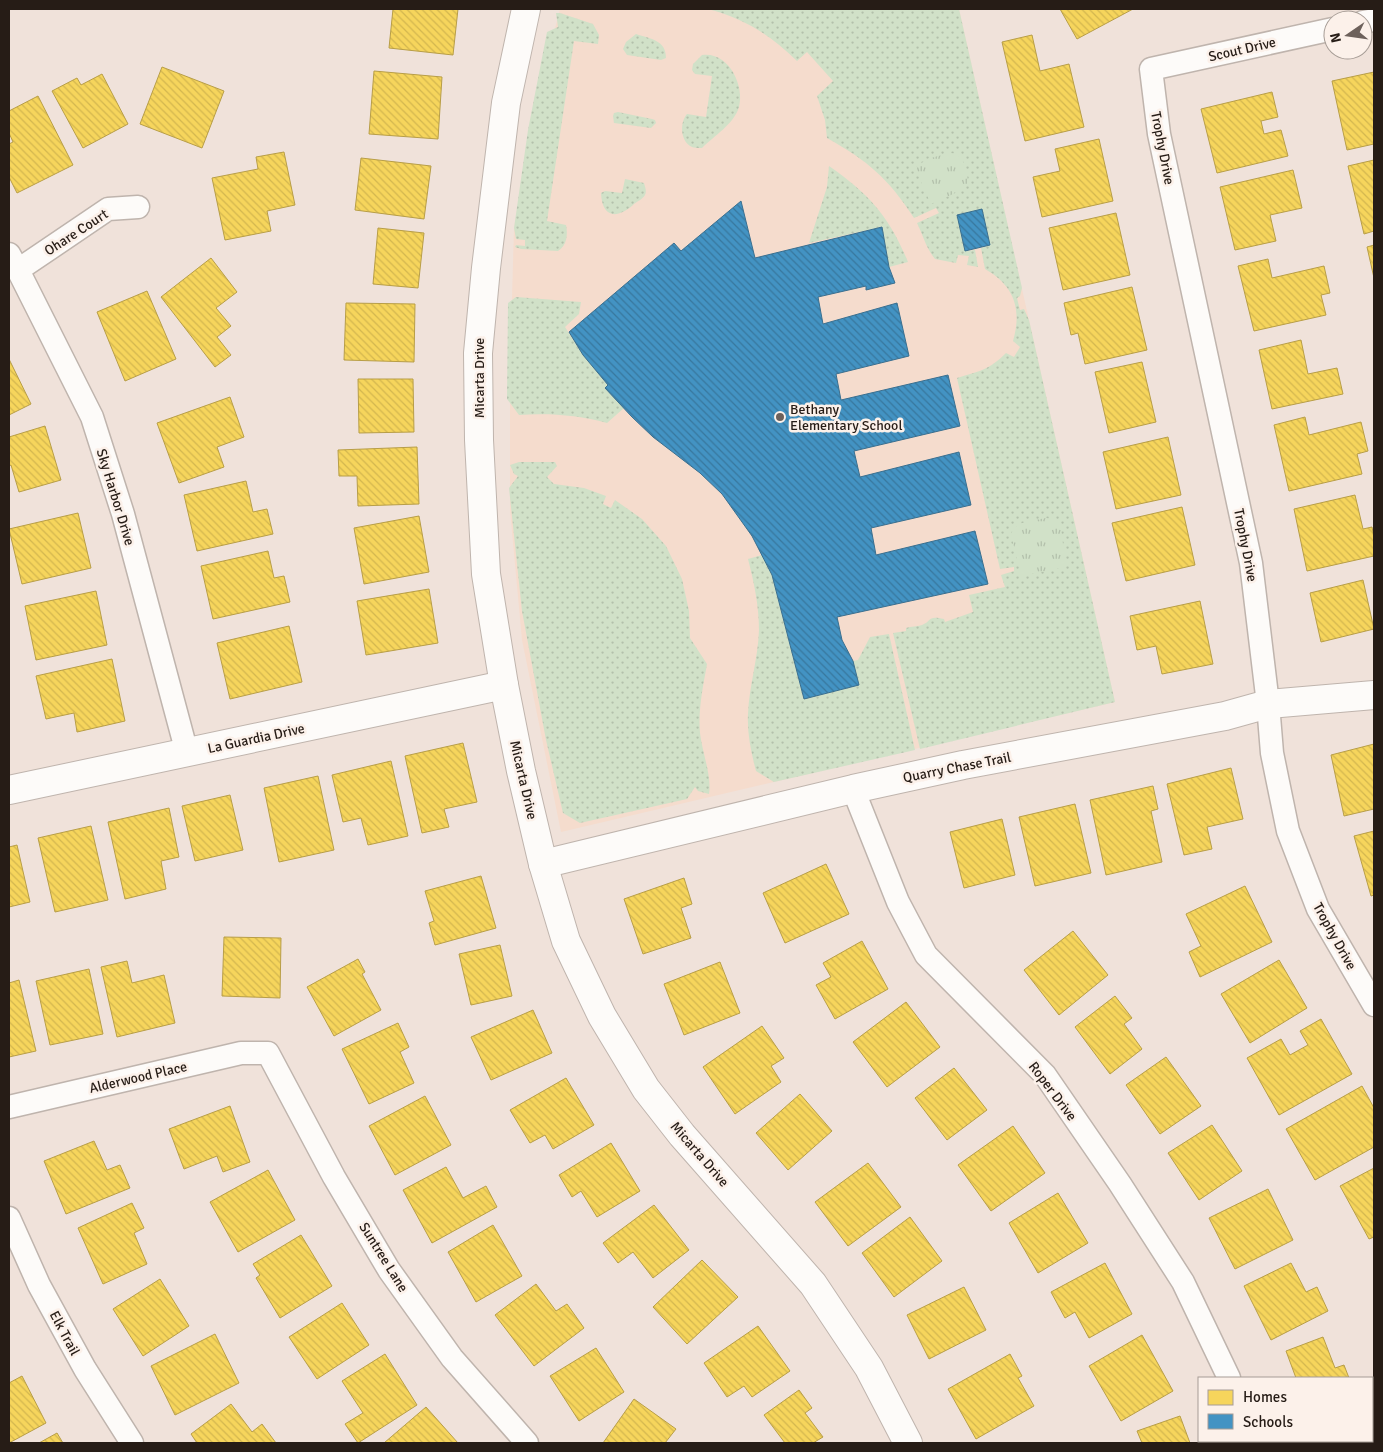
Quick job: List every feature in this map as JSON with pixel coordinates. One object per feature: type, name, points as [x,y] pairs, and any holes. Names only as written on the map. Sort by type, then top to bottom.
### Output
[{"type":"street","name":"Micarta Drive","points":[[526,9],[506,103],[486,268],[478,353],[479,440],[486,574],[504,685],[521,771],[543,864],[566,941],[602,1016],[646,1089],[682,1134],[813,1284],[868,1368],[908,1443]]},
{"type":"street","name":"Scout Drive","points":[[1150,70],[1323,31]]},
{"type":"street","name":"Trophy Drive","points":[[1150,70],[1159,134],[1251,563],[1272,753],[1288,831],[1318,909],[1374,1005]]},
{"type":"street","name":"Ohare Court","points":[[14,262],[108,209],[138,207]]},
{"type":"street","name":"Sky Harbor Drive","points":[[14,262],[92,417],[122,514],[187,753]]},
{"type":"street","name":"La Guardia Drive","points":[[9,790],[504,685]]},
{"type":"street","name":"Quarry Chase Trail","points":[[543,864],[853,789],[963,765],[1225,716],[1268,704],[1374,694]]},
{"type":"street","name":"Roper Drive","points":[[853,789],[898,902],[926,955],[1045,1075],[1120,1184],[1183,1282],[1229,1377]]},
{"type":"street","name":"Alderwood Place","points":[[9,1107],[241,1053],[268,1053]]},
{"type":"street","name":"Suntree Lane","points":[[268,1053],[334,1177],[389,1270],[452,1358],[527,1443]]},
{"type":"street","name":"Elk Trail","points":[[9,1218],[40,1285],[85,1369],[132,1443]]},
{"type":"shaded area","name":"Bethany Elementary School","points":[[560,9],[959,9],[1115,702],[561,832],[522,640],[510,510],[510,368],[514,228],[538,94]]},
{"type":"green space","points":[[708,9],[959,9],[1022,288],[1020,296],[1017,298],[1020,310],[1024,309],[1029,320],[1115,702],[920,749],[893,633],[906,631],[906,628],[922,625],[932,618],[944,619],[945,622],[973,612],[969,595],[1005,587],[1001,575],[1014,571],[1014,567],[1000,569],[957,378],[989,367],[1006,353],[1014,357],[1020,347],[1013,341],[1017,319],[1014,300],[1003,283],[985,269],[981,248],[990,245],[982,210],[957,215],[965,251],[975,250],[978,267],[967,265],[969,256],[958,255],[956,263],[935,259],[917,223],[939,213],[936,208],[914,218],[886,181],[866,163],[827,138],[825,120],[817,96],[833,81],[807,52],[797,61],[756,29],[734,18]]},
{"type":"green space","points":[[556,13],[593,24],[599,35],[598,44],[574,41],[547,221],[566,225],[567,236],[565,243],[558,251],[521,249],[515,247],[516,245],[525,246],[525,240],[516,239],[514,228],[528,130],[547,32],[558,27]]},
{"type":"green space","points":[[636,34],[657,41],[663,47],[666,58],[661,60],[627,55],[623,49],[626,42]]},
{"type":"green space","points":[[702,55],[720,58],[727,64],[737,80],[740,98],[739,107],[733,119],[702,148],[699,148],[691,147],[687,143],[684,139],[682,126],[687,114],[706,117],[712,76],[695,74],[692,70],[693,64]]},
{"type":"green space","points":[[618,112],[652,119],[656,123],[651,128],[614,123],[614,113]]},
{"type":"green space","points":[[950,153],[959,156],[962,160],[966,169],[968,184],[964,189],[931,204],[915,168],[927,159]]},
{"type":"green space","points":[[829,166],[856,187],[877,208],[893,232],[908,262],[889,267],[882,227],[809,243],[827,187]]},
{"type":"green space","points":[[625,179],[644,183],[645,195],[627,210],[611,214],[604,207],[601,193],[605,191],[622,193]]},
{"type":"green space","points":[[516,297],[581,302],[579,314],[565,327],[583,355],[608,385],[605,388],[624,408],[607,423],[563,415],[519,415],[507,399],[508,303]]},
{"type":"green space","points":[[519,462],[555,462],[557,466],[547,477],[554,484],[584,488],[606,496],[603,504],[611,508],[615,500],[642,519],[666,546],[682,579],[689,611],[690,638],[707,664],[701,698],[700,733],[709,780],[709,794],[698,791],[695,787],[687,799],[580,823],[563,813],[546,740],[522,611],[509,488],[518,476],[514,474],[510,465]]},
{"type":"green space","points":[[1046,518],[1051,519],[1061,529],[1066,567],[1021,576],[1011,534],[1013,529],[1021,524]]},
{"type":"green space","points":[[762,555],[772,575],[804,699],[859,685],[853,661],[858,660],[870,637],[889,634],[915,750],[774,782],[756,771],[748,721],[759,621],[756,594],[748,559]]},
{"type":"building: Homes","points":[[393,9],[458,9],[453,55],[389,48]]},
{"type":"building: Homes","points":[[1060,9],[1133,9],[1077,39]]},
{"type":"building: Homes","points":[[1032,35],[1040,71],[1069,64],[1084,127],[1025,141],[1002,42]]},
{"type":"building: Homes","points":[[162,67],[224,91],[202,148],[140,124]]},
{"type":"building: Homes","points":[[374,71],[442,77],[438,139],[369,134]]},
{"type":"building: Homes","points":[[1374,72],[1374,144],[1347,150],[1332,81]]},
{"type":"building: Homes","points":[[102,74],[128,124],[83,148],[52,91],[77,78],[81,85]]},
{"type":"building: Homes","points":[[1272,92],[1278,117],[1261,121],[1264,134],[1281,130],[1288,156],[1217,173],[1201,109]]},
{"type":"building: Homes","points":[[38,96],[73,165],[17,193],[9,177],[9,144],[13,142],[9,133],[9,111]]},
{"type":"building: Homes","points":[[1099,139],[1113,201],[1042,217],[1033,177],[1060,171],[1055,149]]},
{"type":"building: Homes","points":[[284,152],[295,205],[267,211],[271,231],[225,240],[212,178],[258,169],[256,157]]},
{"type":"building: Homes","points":[[361,158],[431,166],[424,219],[355,210]]},
{"type":"building: Homes","points":[[1374,160],[1374,231],[1364,234],[1348,166]]},
{"type":"building: Homes","points":[[1293,170],[1302,208],[1270,215],[1276,241],[1235,250],[1220,187]]},
{"type":"building: Homes","points":[[1116,213],[1130,275],[1063,290],[1049,228]]},
{"type":"building: Homes","points":[[378,228],[424,233],[418,288],[373,284]]},
{"type":"building: Homes","points":[[1374,245],[1374,278],[1367,247]]},
{"type":"building: Homes","points":[[211,258],[237,292],[216,308],[231,326],[217,337],[231,355],[215,367],[161,297]]},
{"type":"building: Homes","points":[[1268,259],[1272,278],[1324,266],[1330,293],[1321,295],[1326,315],[1254,331],[1238,266]]},
{"type":"building: Homes","points":[[1132,287],[1147,350],[1085,364],[1078,333],[1071,335],[1064,303]]},
{"type":"building: Homes","points":[[147,291],[176,359],[125,381],[97,312]]},
{"type":"building: Homes","points":[[346,303],[415,304],[414,362],[344,360]]},
{"type":"building: Homes","points":[[1301,340],[1308,374],[1337,368],[1343,394],[1272,409],[1259,350]]},
{"type":"building: Homes","points":[[9,359],[31,404],[9,415]]},
{"type":"building: Homes","points":[[1142,362],[1156,422],[1109,433],[1095,372]]},
{"type":"building: Homes","points":[[358,379],[413,379],[414,432],[359,433]]},
{"type":"building: Homes","points":[[230,397],[244,437],[217,447],[224,467],[179,483],[157,423]]},
{"type":"building: Homes","points":[[1305,417],[1309,435],[1361,422],[1368,451],[1357,454],[1362,474],[1289,491],[1274,425]]},
{"type":"building: Homes","points":[[45,426],[61,480],[19,492],[11,465],[9,466],[9,437]]},
{"type":"building: Homes","points":[[1168,437],[1181,495],[1116,509],[1103,452]]},
{"type":"building: Homes","points":[[417,447],[419,504],[358,506],[357,476],[339,476],[338,450]]},
{"type":"building: Homes","points":[[246,481],[253,512],[267,509],[273,534],[197,551],[184,495]]},
{"type":"building: Homes","points":[[1355,495],[1363,529],[1372,527],[1374,556],[1307,571],[1294,509]]},
{"type":"building: Homes","points":[[1182,507],[1195,565],[1126,581],[1112,523]]},
{"type":"building: Homes","points":[[78,513],[91,568],[22,584],[9,529]]},
{"type":"building: Homes","points":[[419,516],[429,572],[364,584],[354,528]]},
{"type":"building: Homes","points":[[268,551],[274,578],[284,576],[290,602],[213,619],[201,566]]},
{"type":"building: Homes","points":[[1363,580],[1374,629],[1321,642],[1310,593]]},
{"type":"building: Homes","points":[[429,589],[438,643],[366,655],[357,601]]},
{"type":"building: Homes","points":[[96,591],[107,645],[36,660],[25,606]]},
{"type":"building: Homes","points":[[1200,601],[1213,664],[1162,674],[1156,646],[1137,650],[1130,616]]},
{"type":"building: Homes","points":[[289,626],[302,682],[230,699],[217,643]]},
{"type":"building: Homes","points":[[112,659],[125,721],[77,732],[74,713],[46,719],[36,676]]},
{"type":"building: Homes","points":[[463,743],[477,802],[444,809],[449,827],[422,833],[405,756]]},
{"type":"building: Homes","points":[[1374,744],[1374,809],[1344,816],[1331,755]]},
{"type":"building: Homes","points":[[391,761],[408,836],[368,845],[361,818],[343,822],[332,775]]},
{"type":"building: Homes","points":[[1231,768],[1243,819],[1207,827],[1212,849],[1184,855],[1167,784]]},
{"type":"building: Homes","points":[[318,776],[334,850],[279,862],[264,788]]},
{"type":"building: Homes","points":[[1153,786],[1158,809],[1151,811],[1162,862],[1106,875],[1090,800]]},
{"type":"building: Homes","points":[[230,795],[243,850],[195,861],[182,806]]},
{"type":"building: Homes","points":[[1075,804],[1091,873],[1035,886],[1019,817]]},
{"type":"building: Homes","points":[[169,808],[179,857],[161,861],[166,889],[125,899],[108,822]]},
{"type":"building: Homes","points":[[1002,819],[1015,875],[964,888],[950,832]]},
{"type":"building: Homes","points":[[91,826],[108,900],[55,912],[38,838]]},
{"type":"building: Homes","points":[[1374,831],[1374,895],[1371,896],[1354,836]]},
{"type":"building: Homes","points":[[17,845],[30,902],[9,907],[9,847]]},
{"type":"building: Homes","points":[[826,864],[849,914],[785,943],[763,893]]},
{"type":"building: Homes","points":[[481,876],[496,928],[435,945],[429,923],[434,921],[425,891]]},
{"type":"building: Homes","points":[[684,878],[692,904],[681,908],[691,938],[643,954],[624,899]]},
{"type":"building: Homes","points":[[1245,886],[1272,942],[1200,977],[1189,952],[1201,946],[1186,914]]},
{"type":"building: Homes","points":[[1073,931],[1108,975],[1059,1015],[1024,970]]},
{"type":"building: Homes","points":[[224,937],[281,938],[280,998],[222,996]]},
{"type":"building: Homes","points":[[862,941],[888,989],[835,1019],[816,985],[831,977],[823,963]]},
{"type":"building: Homes","points":[[500,945],[512,996],[471,1005],[459,954]]},
{"type":"building: Homes","points":[[358,959],[365,972],[362,974],[381,1010],[334,1036],[307,987]]},
{"type":"building: Homes","points":[[1279,960],[1307,1008],[1250,1043],[1221,994]]},
{"type":"building: Homes","points":[[127,961],[132,983],[164,975],[175,1023],[117,1037],[101,967]]},
{"type":"building: Homes","points":[[720,962],[740,1013],[684,1035],[664,984]]},
{"type":"building: Homes","points":[[89,969],[103,1034],[50,1045],[36,981]]},
{"type":"building: Homes","points":[[19,980],[36,1051],[9,1057],[9,983]]},
{"type":"building: Homes","points":[[1115,996],[1132,1018],[1124,1024],[1142,1049],[1110,1074],[1075,1027]]},
{"type":"building: Homes","points":[[906,1002],[940,1047],[887,1087],[853,1042]]},
{"type":"building: Homes","points":[[533,1010],[552,1053],[491,1080],[471,1037]]},
{"type":"building: Homes","points":[[1321,1019],[1352,1074],[1279,1115],[1247,1058],[1281,1039],[1290,1055],[1308,1045],[1300,1031]]},
{"type":"building: Homes","points":[[398,1023],[409,1047],[400,1052],[414,1083],[369,1104],[342,1049]]},
{"type":"building: Homes","points":[[762,1026],[784,1058],[771,1066],[781,1082],[735,1114],[703,1067]]},
{"type":"building: Homes","points":[[1166,1057],[1201,1106],[1160,1134],[1126,1085]]},
{"type":"building: Homes","points":[[954,1068],[987,1110],[947,1140],[915,1098]]},
{"type":"building: Homes","points":[[566,1078],[594,1125],[553,1149],[545,1135],[530,1143],[510,1110]]},
{"type":"building: Homes","points":[[1362,1086],[1374,1108],[1374,1147],[1315,1180],[1286,1129]]},
{"type":"building: Homes","points":[[800,1094],[832,1131],[788,1170],[756,1133]]},
{"type":"building: Homes","points":[[425,1096],[451,1145],[395,1175],[369,1126]]},
{"type":"building: Homes","points":[[230,1106],[250,1162],[223,1172],[217,1156],[184,1169],[169,1129]]},
{"type":"building: Homes","points":[[1212,1125],[1242,1171],[1199,1200],[1168,1153]]},
{"type":"building: Homes","points":[[1013,1126],[1045,1173],[991,1211],[958,1165]]},
{"type":"building: Homes","points":[[94,1141],[107,1170],[120,1165],[130,1188],[66,1214],[44,1161]]},
{"type":"building: Homes","points":[[611,1143],[640,1191],[597,1217],[581,1191],[572,1197],[559,1175]]},
{"type":"building: Homes","points":[[868,1163],[901,1207],[848,1246],[815,1202]]},
{"type":"building: Homes","points":[[446,1167],[463,1198],[486,1186],[497,1207],[432,1243],[403,1190]]},
{"type":"building: Homes","points":[[1374,1168],[1374,1237],[1369,1239],[1340,1186]]},
{"type":"building: Homes","points":[[268,1170],[295,1220],[238,1252],[210,1202]]},
{"type":"building: Homes","points":[[1268,1189],[1293,1240],[1235,1269],[1209,1218]]},
{"type":"building: Homes","points":[[1058,1193],[1088,1243],[1038,1273],[1009,1223]]},
{"type":"building: Homes","points":[[132,1203],[144,1228],[134,1233],[147,1264],[103,1284],[78,1228]]},
{"type":"building: Homes","points":[[654,1205],[689,1250],[653,1278],[633,1252],[618,1263],[603,1243]]},
{"type":"building: Homes","points":[[910,1217],[942,1261],[894,1297],[862,1253]]},
{"type":"building: Homes","points":[[493,1225],[522,1276],[476,1302],[448,1252]]},
{"type":"building: Homes","points":[[301,1235],[332,1286],[280,1318],[256,1278],[260,1275],[253,1264]]},
{"type":"building: Homes","points":[[702,1260],[738,1297],[687,1344],[653,1307]]},
{"type":"building: Homes","points":[[1105,1263],[1132,1314],[1089,1338],[1075,1312],[1065,1318],[1051,1292]]},
{"type":"building: Homes","points":[[1291,1263],[1306,1292],[1317,1287],[1328,1311],[1271,1340],[1244,1286]]},
{"type":"building: Homes","points":[[160,1279],[189,1326],[143,1356],[113,1309]]},
{"type":"building: Homes","points":[[536,1284],[556,1311],[567,1304],[584,1328],[534,1366],[495,1315]]},
{"type":"building: Homes","points":[[964,1287],[986,1330],[929,1359],[907,1315]]},
{"type":"building: Homes","points":[[342,1303],[369,1345],[317,1379],[289,1337]]},
{"type":"building: Homes","points":[[758,1326],[790,1371],[752,1397],[744,1386],[727,1397],[704,1363]]},
{"type":"building: Homes","points":[[215,1334],[239,1383],[175,1415],[151,1366]]},
{"type":"building: Homes","points":[[1142,1335],[1173,1391],[1121,1421],[1089,1366]]},
{"type":"building: Homes","points":[[1323,1337],[1335,1368],[1344,1365],[1349,1377],[1296,1377],[1286,1351]]},
{"type":"building: Homes","points":[[596,1348],[624,1392],[579,1421],[550,1376]]},
{"type":"building: Homes","points":[[385,1354],[417,1405],[358,1443],[345,1424],[363,1413],[342,1381]]},
{"type":"building: Homes","points":[[1010,1354],[1022,1376],[1018,1378],[1034,1406],[976,1439],[948,1389]]},
{"type":"building: Homes","points":[[22,1376],[46,1423],[9,1443],[9,1383]]},
{"type":"building: Homes","points":[[799,1390],[812,1408],[805,1413],[823,1437],[813,1443],[785,1443],[764,1415]]},
{"type":"building: Homes","points":[[634,1399],[676,1429],[665,1443],[603,1443]]},
{"type":"building: Homes","points":[[231,1404],[252,1432],[262,1424],[276,1443],[197,1443],[191,1434]]},
{"type":"building: Homes","points":[[426,1407],[458,1443],[384,1443]]},
{"type":"building: Homes","points":[[1180,1416],[1190,1443],[1142,1443],[1137,1431]]},
{"type":"building: Homes","points":[[57,1433],[63,1443],[39,1443]]},
{"type":"building: Homes","points":[[1373,1440],[1374,1443],[1325,1443],[1373,1442]]},
{"type":"building: Schools","points":[[741,201],[755,258],[882,227],[889,267],[895,283],[866,290],[866,286],[818,297],[823,324],[897,303],[909,356],[836,374],[841,400],[948,375],[960,426],[854,451],[860,477],[959,452],[971,505],[871,528],[876,555],[975,531],[988,584],[837,617],[842,640],[853,661],[859,685],[804,699],[772,575],[752,536],[722,494],[700,473],[653,437],[605,388],[608,385],[583,355],[569,332],[674,243],[681,251]]},
{"type":"building: Schools","points":[[982,209],[990,245],[965,251],[957,215]]},
{"type":"place","name":"Bethany Elementary School","points":[[780,417]]}]
